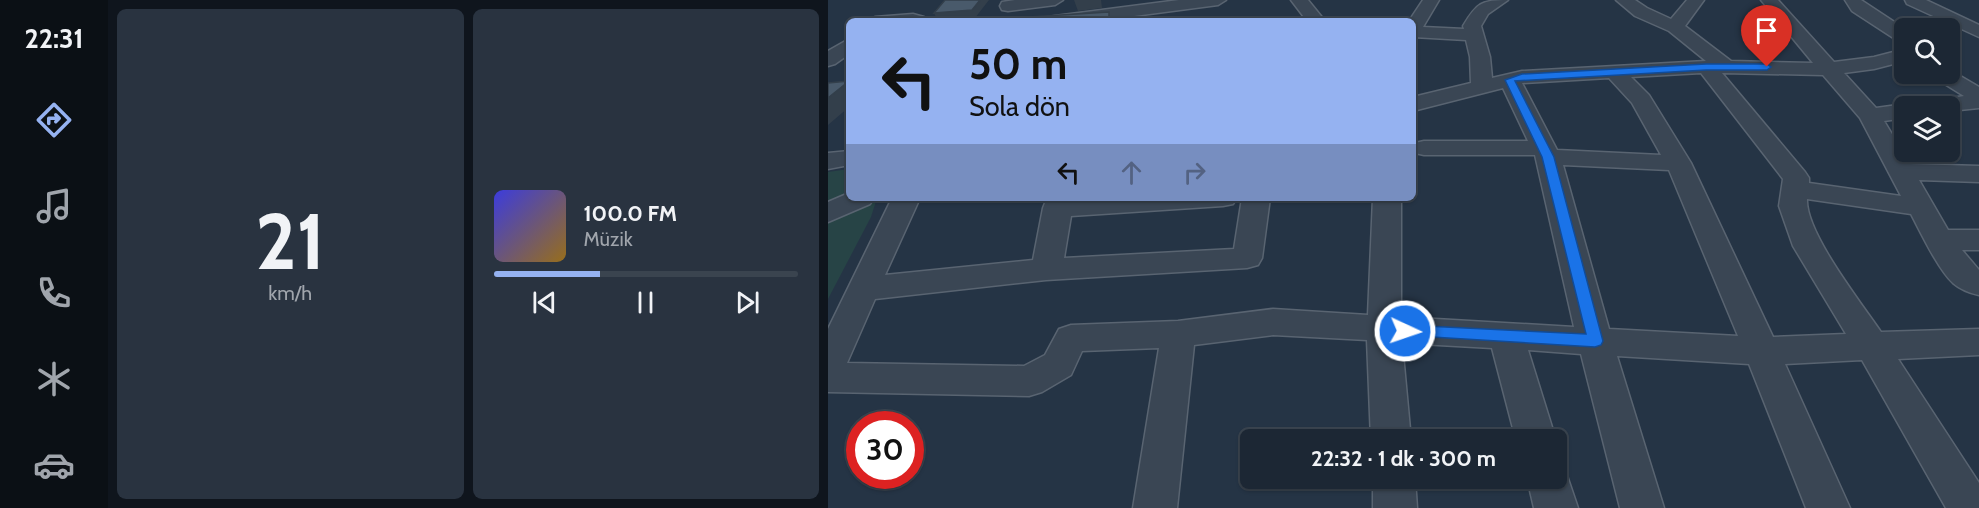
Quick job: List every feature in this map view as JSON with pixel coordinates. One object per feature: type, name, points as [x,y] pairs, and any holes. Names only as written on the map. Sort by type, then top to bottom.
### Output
[{"type":"street","points":[[884,18],[906,0]]},
{"type":"street","points":[[1006,9],[1055,0]]},
{"type":"street","points":[[1082,18],[1183,7],[1218,0]]},
{"type":"street","points":[[1299,0],[1314,18]]},
{"type":"street","points":[[1416,25],[1431,0]]},
{"type":"street","points":[[1482,85],[1480,57],[1472,26],[1481,11],[1498,0]]},
{"type":"street","points":[[1624,0],[1641,12],[1675,27],[1716,67],[1796,178],[1793,206],[1808,246],[1971,501]]},
{"type":"street","points":[[1675,27],[1684,12],[1696,0]]},
{"type":"street","points":[[1769,0],[1870,116],[1939,240],[1964,275],[1979,285]]},
{"type":"street","points":[[1853,0],[1858,7],[1894,30]]},
{"type":"street","points":[[1913,0],[1979,32]]},
{"type":"street","points":[[1183,7],[1197,18]]},
{"type":"street","points":[[1416,30],[1475,35]]},
{"type":"street","points":[[1960,40],[1979,37]]},
{"type":"street","points":[[828,60],[846,47]]},
{"type":"street","points":[[1416,103],[1482,85],[1522,77],[1716,67],[1830,69],[1894,58]]},
{"type":"street","points":[[1614,72],[1641,100],[1678,163],[1724,262],[1828,508]]},
{"type":"street","points":[[1510,80],[1546,152],[1595,341],[1642,508]]},
{"type":"street","points":[[1959,84],[1979,96]]},
{"type":"street","points":[[1960,104],[1979,101]]},
{"type":"street","points":[[1870,116],[1894,113]]},
{"type":"street","points":[[1419,149],[1546,152],[1678,163]]},
{"type":"street","points":[[828,161],[846,158]]},
{"type":"street","points":[[1902,172],[1979,174]]},
{"type":"street","points":[[1795,189],[1921,207]]},
{"type":"street","points":[[828,213],[854,201]]},
{"type":"street","points":[[828,365],[905,201]]},
{"type":"street","points":[[1046,269],[1059,203],[1125,201]]},
{"type":"street","points":[[864,289],[1046,269],[1247,258],[1256,201]]},
{"type":"street","points":[[1387,201],[1384,329],[1390,429]]},
{"type":"street","points":[[1939,240],[1979,240]]},
{"type":"street","points":[[828,377],[1029,381],[1058,365],[1071,338],[1178,334],[1274,322],[1761,351],[1979,342]]},
{"type":"street","points":[[1155,508],[1178,334]]},
{"type":"street","points":[[1506,336],[1533,429]]},
{"type":"street","points":[[1394,489],[1395,508]]},
{"type":"street","points":[[1551,489],[1556,508]]},
{"type":"green space","points":[[846,169],[846,201],[876,201],[871,217],[828,299],[828,172]]},
{"type":"building","points":[[945,0],[980,0],[972,10],[934,13]]},
{"type":"building","points":[[1109,12],[1109,18],[1029,17]]},
{"type":"building","points":[[846,81],[828,98],[828,83]]},
{"type":"route","points":[[1405,331],[1595,341],[1548,157],[1510,80],[1522,77],[1706,67],[1767,67]]}]
